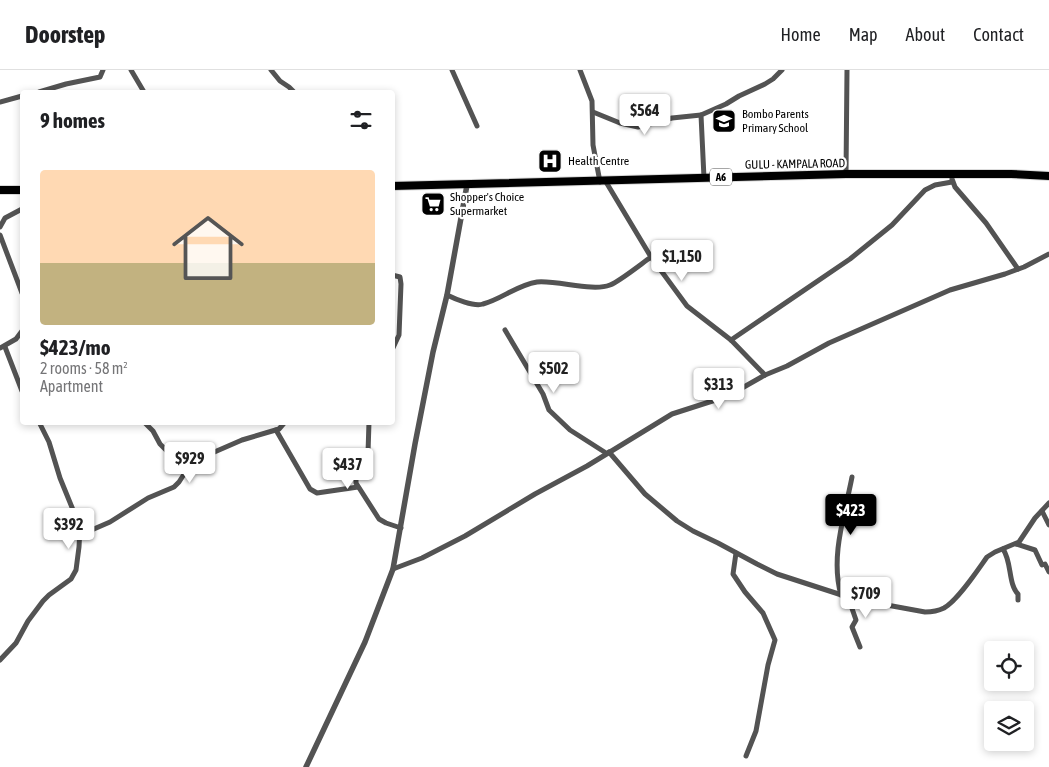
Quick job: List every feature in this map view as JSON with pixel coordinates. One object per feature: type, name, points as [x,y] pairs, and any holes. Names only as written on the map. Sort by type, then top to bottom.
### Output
[{"type":"main road","name":"GULU - KAMPALA ROAD","points":[[395,186],[603,182],[846,174],[952,178],[1011,174],[1049,176]]},
{"type":"main road","points":[[0,190],[20,190]]},
{"type":"street","points":[[46,90],[100,77],[103,70]]},
{"type":"street","points":[[131,70],[144,90]]},
{"type":"street","points":[[271,70],[280,81],[292,90]]},
{"type":"street","points":[[452,70],[477,126]]},
{"type":"street","points":[[580,70],[588,88],[593,112],[593,145],[603,182],[651,257],[687,306],[731,340],[765,375]]},
{"type":"street","points":[[593,112],[620,123],[638,126],[672,118],[701,115],[765,84],[782,70]]},
{"type":"street","points":[[846,174],[847,70]]},
{"type":"street","points":[[0,102],[20,97]]},
{"type":"street","points":[[701,115],[704,178]]},
{"type":"street","points":[[731,340],[850,259],[892,225],[925,190],[952,178],[995,234],[1018,269]]},
{"type":"street","points":[[306,767],[365,642],[393,569],[415,444],[447,294],[467,185]]},
{"type":"street","points":[[0,227],[5,218],[20,210]]},
{"type":"street","points":[[0,235],[20,288]]},
{"type":"street","points":[[393,569],[422,558],[465,536],[672,414],[728,396],[829,343],[950,290],[1018,269],[1049,254]]},
{"type":"street","points":[[447,294],[459,300],[482,305],[524,285],[537,282],[561,282],[594,287],[609,286],[651,257]]},
{"type":"street","points":[[395,277],[400,278],[400,284],[399,335],[395,344]]},
{"type":"street","points":[[505,330],[543,394],[549,410],[570,430],[608,453],[646,494],[677,521],[777,574],[841,595],[925,612],[943,608],[952,602],[987,557],[1016,544],[1049,503]]},
{"type":"street","points":[[20,334],[16,339],[2,348],[20,387]]},
{"type":"street","points":[[0,660],[16,644],[28,621],[43,601],[74,576],[80,535],[78,519],[60,478],[49,442],[40,425]]},
{"type":"street","points":[[147,425],[153,431],[160,444],[186,470]]},
{"type":"street","points":[[80,535],[110,522],[148,498],[174,487],[196,460],[242,440],[276,430],[283,425]]},
{"type":"street","points":[[369,425],[369,450],[356,474],[358,487],[379,519],[401,528]]},
{"type":"street","points":[[276,430],[310,490],[317,493],[358,487]]},
{"type":"street","points":[[841,595],[838,584],[838,558],[852,477]]},
{"type":"street","points":[[1042,511],[1049,525]]},
{"type":"street","points":[[1016,544],[1035,550],[1042,565],[1045,564],[1049,572]]},
{"type":"street","points":[[1003,549],[1006,554],[1013,586],[1018,594],[1018,600]]},
{"type":"street","points":[[736,553],[733,574],[763,613],[775,640],[768,665],[756,731],[746,756]]},
{"type":"street","points":[[848,597],[856,620],[852,627],[860,646]]},
{"type":"place","name":"Bombo Parents Primary School","points":[[724,121]]},
{"type":"place","name":"Health Centre","points":[[550,161]]},
{"type":"place","name":"Shopper's Choice Supermarket","points":[[433,204]]}]
